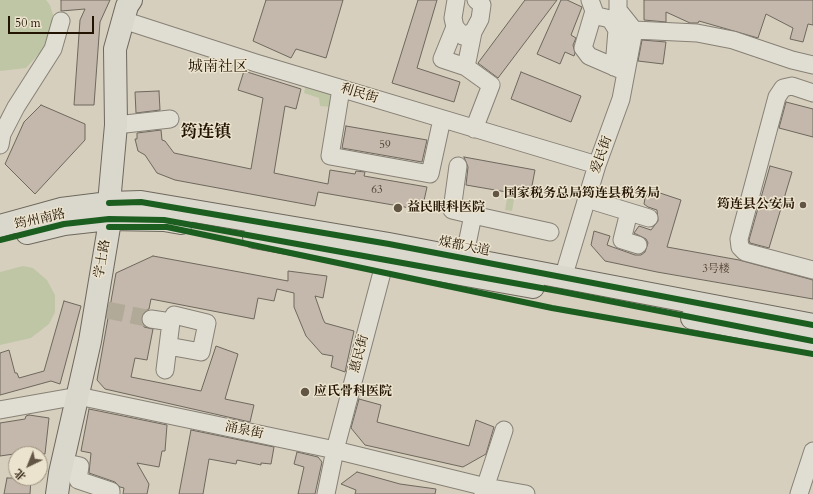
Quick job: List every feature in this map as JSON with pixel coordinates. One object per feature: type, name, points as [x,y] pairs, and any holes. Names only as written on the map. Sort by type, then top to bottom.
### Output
[{"type":"main road","name":"学士路","points":[[57,494],[62,462],[101,309],[116,125],[115,49],[127,6],[131,0]]},
{"type":"main road","name":"煤都大道","points":[[109,211],[145,203],[464,259],[560,284],[813,341]]},
{"type":"main road","name":"筠州南路","points":[[0,226],[61,209],[109,211]]},
{"type":"main road","name":"筠州南路","points":[[0,240],[109,211]]},
{"type":"main road","name":"煤都大道","points":[[109,211],[385,261],[560,284],[813,325]]},
{"type":"street","points":[[456,0],[453,18],[455,27],[463,36],[473,32]]},
{"type":"street","points":[[466,67],[473,32],[480,19],[482,5],[476,0]]},
{"type":"street","points":[[618,0],[618,10],[634,30],[697,33],[733,40],[792,60],[813,65]]},
{"type":"street","points":[[591,8],[610,19],[617,30],[620,70],[589,56],[583,48],[591,8]]},
{"type":"street","name":"利民街","points":[[123,20],[256,64],[597,165]]},
{"type":"street","points":[[0,145],[2,134],[16,107],[53,49],[60,21]]},
{"type":"street","points":[[455,27],[442,59],[466,67],[491,85],[474,129]]},
{"type":"street","name":"爱民街","points":[[560,284],[597,165],[621,99],[620,70],[634,30]]},
{"type":"street","points":[[813,93],[792,86],[783,88],[777,97],[739,239],[740,247],[745,252],[813,270]]},
{"type":"street","points":[[341,89],[330,156],[430,174],[442,119]]},
{"type":"street","points":[[116,125],[170,119]]},
{"type":"street","points":[[458,166],[452,210],[550,232]]},
{"type":"street","points":[[586,199],[649,218]]},
{"type":"street","points":[[629,212],[622,240],[638,245]]},
{"type":"street","points":[[464,259],[473,215]]},
{"type":"street","name":"惠民街","points":[[326,494],[335,450],[385,261]]},
{"type":"street","points":[[165,370],[168,346],[171,322],[174,315],[207,323],[201,352],[168,346]]},
{"type":"street","points":[[151,319],[171,322]]},
{"type":"street","name":"涌泉街","points":[[0,410],[78,396],[335,450],[485,490],[526,494]]},
{"type":"street","points":[[485,490],[504,430]]},
{"type":"street","points":[[805,484],[813,451]]},
{"type":"street","points":[[62,462],[80,466],[78,480],[111,491],[111,494]]},
{"type":"green space","points":[[0,0],[46,0],[50,5],[53,15],[53,22],[47,45],[26,68],[0,71]]},
{"type":"green space","points":[[306,83],[330,90],[331,107],[320,106],[319,98],[304,93]]},
{"type":"green space","points":[[508,192],[515,194],[512,211],[505,210]]},
{"type":"green space","points":[[23,266],[33,268],[47,280],[55,295],[55,312],[49,324],[31,338],[0,345],[0,272]]},
{"type":"building","points":[[61,0],[110,0],[100,22],[94,105],[74,105],[80,20],[85,9],[61,11]]},
{"type":"building","points":[[266,0],[343,0],[326,58],[296,49],[291,58],[253,41]]},
{"type":"building","points":[[418,0],[437,0],[417,68],[460,82],[454,102],[392,83]]},
{"type":"building","points":[[525,0],[557,0],[498,78],[478,63]]},
{"type":"building","points":[[561,0],[567,0],[582,7],[571,35],[576,38],[573,45],[575,53],[574,56],[565,52],[560,64],[537,54]]},
{"type":"building","points":[[644,0],[813,0],[813,25],[808,24],[803,42],[790,39],[793,28],[766,14],[758,38],[699,21],[698,23],[690,23],[666,12],[666,22],[644,20]]},
{"type":"building","points":[[642,40],[666,42],[663,64],[638,61]]},
{"type":"building","points":[[244,71],[301,89],[296,109],[285,106],[274,173],[328,184],[330,170],[355,174],[356,171],[365,172],[364,176],[427,187],[422,210],[318,192],[315,206],[175,180],[157,173],[145,155],[138,151],[135,139],[137,139],[137,133],[161,130],[162,140],[165,141],[174,153],[251,169],[263,98],[238,90]]},
{"type":"building","points":[[521,72],[581,96],[571,122],[511,99]]},
{"type":"building","points":[[159,91],[160,110],[136,113],[135,92]]},
{"type":"building","points":[[786,102],[813,109],[813,137],[779,128]]},
{"type":"building","points":[[41,105],[85,124],[85,140],[35,194],[5,164],[24,122]]},
{"type":"building","points":[[346,126],[427,140],[422,162],[342,148]]},
{"type":"building","name":"国家税务总局筠连县税务局","points":[[464,157],[535,170],[530,196],[466,185],[468,167]]},
{"type":"building","points":[[770,166],[792,172],[769,248],[750,243],[749,240]]},
{"type":"building","points":[[651,190],[681,200],[667,247],[739,260],[813,280],[813,299],[657,272],[605,261],[591,245],[594,231],[610,236],[607,245],[635,255],[641,255],[645,252],[648,243],[646,239],[634,233],[639,226],[651,230],[658,221],[657,210],[644,204],[645,198]]},
{"type":"building","points":[[153,256],[288,281],[288,271],[327,276],[323,298],[315,296],[323,319],[325,323],[354,331],[345,372],[331,367],[333,356],[322,354],[306,336],[294,307],[294,293],[277,289],[274,301],[258,298],[254,319],[151,299],[149,309],[143,312],[141,317],[144,327],[153,329],[147,360],[135,358],[131,377],[201,391],[216,346],[238,354],[225,399],[254,405],[250,422],[105,389],[97,380],[116,273]]},
{"type":"building","points":[[64,301],[81,306],[60,384],[51,381],[0,395],[0,353],[9,350],[15,373],[17,373],[19,378],[44,371]]},
{"type":"building","points":[[359,399],[381,405],[377,422],[469,446],[476,420],[494,427],[486,454],[463,467],[365,445],[351,428]]},
{"type":"building","points":[[89,409],[167,425],[165,451],[162,451],[159,467],[137,463],[149,484],[147,494],[123,494],[124,488],[120,487],[115,482],[89,473],[91,453],[81,451]]},
{"type":"building","points":[[29,415],[49,418],[46,446],[8,446],[8,455],[0,456],[0,423],[25,419],[26,416]]},
{"type":"building","points":[[191,430],[274,447],[271,464],[261,463],[261,465],[237,460],[236,464],[209,459],[203,494],[179,494]]},
{"type":"building","points":[[297,452],[318,457],[322,462],[315,494],[298,494],[304,467],[294,464]]},
{"type":"building","points":[[357,472],[400,484],[436,489],[435,494],[355,494],[356,490],[341,484]]},
{"type":"building","points":[[7,478],[8,486],[30,486],[30,494],[4,494]]},
{"type":"tunnel","points":[[107,310],[151,319]]},
{"type":"cycle path","points":[[109,203],[141,202],[389,244],[813,325]]},
{"type":"cycle path","points":[[0,240],[64,224],[109,219],[164,220],[558,291],[813,341]]},
{"type":"cycle path","points":[[109,227],[167,227],[552,308],[813,354]]},
{"type":"place","name":"国家税务总局筠连县税务局","points":[[496,194]]},
{"type":"place","name":"筠连县公安局","points":[[803,205]]},
{"type":"place","name":"益民眼科医院","points":[[398,208]]},
{"type":"place","name":"应氏骨科医院","points":[[305,392]]},
{"type":"district","name":"城南社区","points":[[218,68]]},
{"type":"district","name":"筠连镇","points":[[206,133]]}]
